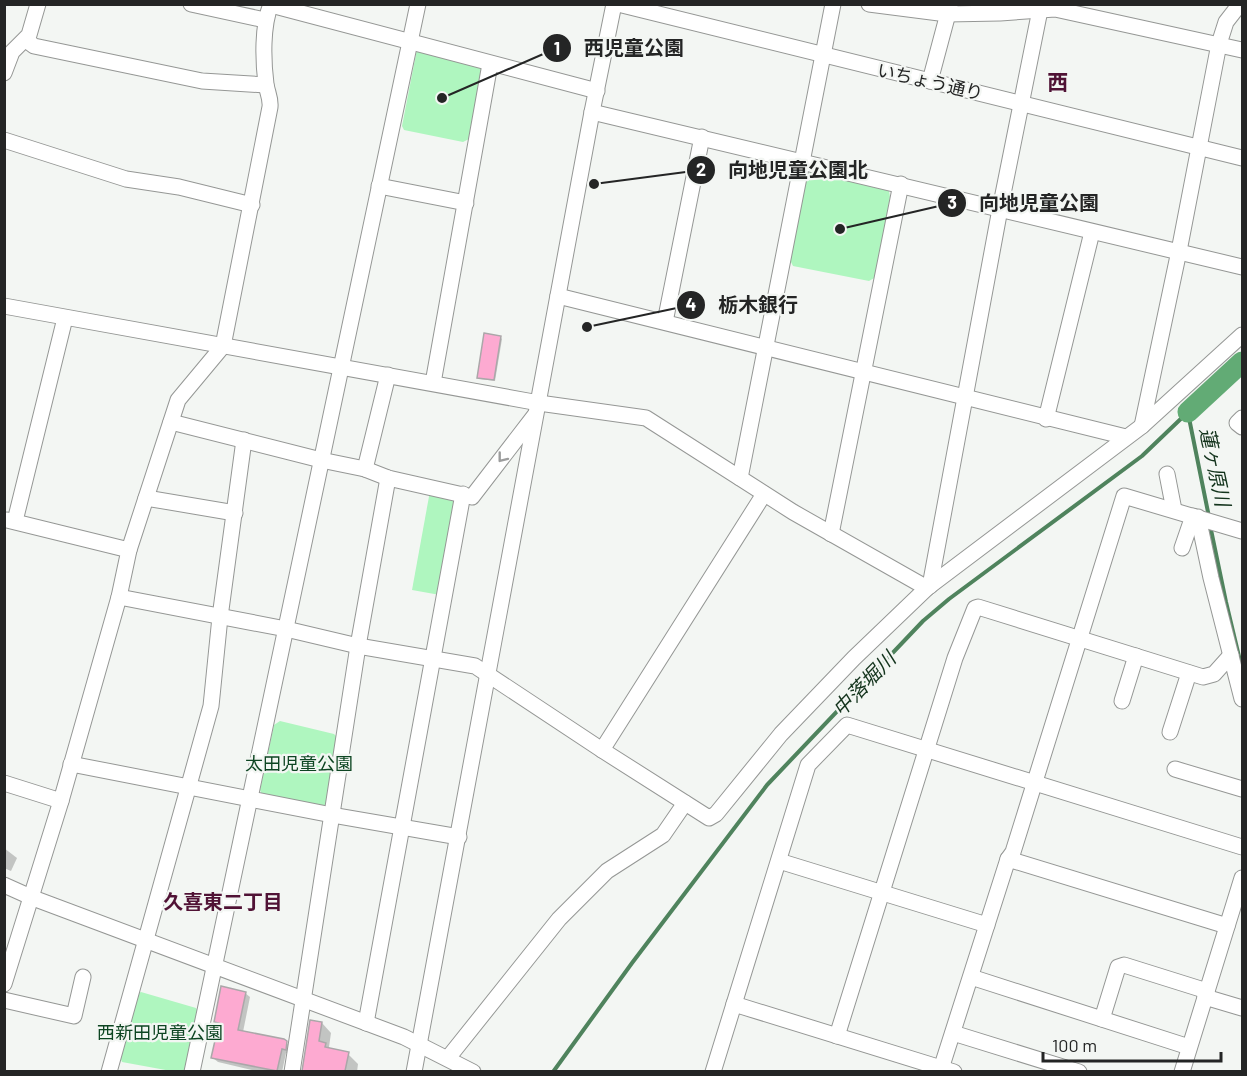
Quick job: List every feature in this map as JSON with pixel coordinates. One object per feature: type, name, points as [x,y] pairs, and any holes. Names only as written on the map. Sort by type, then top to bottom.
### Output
[{"type":"street","points":[[4,73],[12,52],[29,35],[38,4]]},
{"type":"street","points":[[191,4],[265,20]]},
{"type":"street","points":[[192,1071],[418,4]]},
{"type":"street","points":[[414,1071],[614,4]]},
{"type":"street","name":"いちょう通り","points":[[618,4],[1242,158]]},
{"type":"street","points":[[740,478],[833,4]]},
{"type":"street","points":[[869,4],[949,9],[1055,9],[1242,50]]},
{"type":"street","points":[[1142,426],[1219,44],[1226,22],[1240,4]]},
{"type":"street","points":[[4,984],[8,963],[33,898],[61,801],[119,597],[129,550],[178,400],[223,346],[271,100],[266,85],[265,20],[271,5],[597,91]]},
{"type":"street","points":[[930,81],[949,9]]},
{"type":"street","points":[[928,587],[1000,209],[1041,10]]},
{"type":"street","points":[[26,40],[34,46],[201,81],[266,85]]},
{"type":"street","points":[[433,383],[490,64]]},
{"type":"street","points":[[592,112],[1242,267]]},
{"type":"street","points":[[665,322],[702,137]]},
{"type":"street","points":[[4,140],[126,179],[179,187],[252,205]]},
{"type":"street","points":[[831,534],[900,184]]},
{"type":"street","points":[[379,186],[466,203]]},
{"type":"street","points":[[1046,419],[1092,232]]},
{"type":"street","points":[[558,296],[1046,419],[1126,437]]},
{"type":"street","points":[[4,306],[433,383],[538,407],[646,417],[793,513],[928,587]]},
{"type":"street","points":[[65,318],[10,520],[129,550]]},
{"type":"street","points":[[119,597],[358,646],[475,666],[710,818],[716,814],[781,735],[854,658],[928,587],[1142,426],[1242,336]]},
{"type":"street","points":[[365,469],[388,375]]},
{"type":"street","points":[[171,422],[365,469],[388,478],[472,496],[538,407]]},
{"type":"street","points":[[1242,418],[1237,423],[1242,427]]},
{"type":"street","points":[[109,1071],[211,706],[220,617],[244,440]]},
{"type":"street","points":[[1167,474],[1174,510]]},
{"type":"street","points":[[292,1071],[358,646],[388,478]]},
{"type":"street","points":[[366,1023],[463,494]]},
{"type":"street","points":[[602,750],[764,494]]},
{"type":"street","points":[[734,1004],[945,1070],[953,1032],[1008,859],[1013,852],[1036,783],[1124,496],[1242,531]]},
{"type":"street","points":[[146,498],[235,513]]},
{"type":"street","points":[[1182,548],[1202,518]]},
{"type":"street","points":[[1202,518],[1242,699]]},
{"type":"street","points":[[837,1036],[955,658],[975,608],[1081,638],[1203,677],[1214,674],[1231,655]]},
{"type":"street","points":[[1122,701],[1136,656]]},
{"type":"street","points":[[1170,732],[1189,673]]},
{"type":"street","points":[[713,1071],[808,765],[847,725],[1242,847]]},
{"type":"street","points":[[71,764],[332,815],[459,837]]},
{"type":"street","points":[[1176,769],[1242,789]]},
{"type":"street","points":[[4,783],[61,801]]},
{"type":"street","points":[[448,1058],[559,919],[607,871],[663,835],[685,803]]},
{"type":"street","points":[[1008,859],[1227,926]]},
{"type":"street","points":[[779,861],[987,925]]},
{"type":"street","points":[[1182,1071],[1242,878]]},
{"type":"street","points":[[4,885],[145,941],[420,1044],[473,1071]]},
{"type":"street","points":[[1102,1019],[1118,967],[1124,965],[1242,1008]]},
{"type":"street","points":[[4,1000],[74,1016],[83,976]]},
{"type":"street","points":[[971,977],[1189,1047]]},
{"type":"street","points":[[953,1032],[1075,1071]]},
{"type":"green space","points":[[417,49],[479,65],[481,70],[469,139],[463,142],[404,130],[402,126]]},
{"type":"green space","points":[[812,172],[889,191],[890,197],[876,277],[869,281],[793,266],[790,260],[806,175]]},
{"type":"green space","points":[[430,491],[456,498],[440,595],[412,590]]},
{"type":"green space","name":"太田児童公園","points":[[280,721],[334,734],[338,738],[326,805],[320,807],[262,795],[260,790],[274,725]]},
{"type":"green space","name":"西新田児童公園","points":[[141,992],[196,1008],[199,1013],[187,1071],[171,1071],[122,1062],[120,1057],[136,994]]},
{"type":"building","points":[[484,333],[501,336],[494,380],[477,378]]},
{"type":"building","points":[[221,986],[246,992],[238,1030],[287,1041],[286,1050],[282,1049],[277,1071],[211,1058],[219,1023],[214,1022]]},
{"type":"building","points":[[310,1020],[322,1022],[319,1041],[326,1043],[325,1047],[349,1052],[345,1071],[302,1071]]},
{"type":"waterway","name":"中落堀川","points":[[1188,412],[1242,362]]},
{"type":"waterway","name":"中落堀川","points":[[553,1072],[632,963],[767,785],[923,621],[949,599],[1142,456],[1188,412]]},
{"type":"waterway","name":"蓮ヶ原川","points":[[1188,413],[1209,517]]},
{"type":"waterway","name":"蓮ヶ原川","points":[[1210,525],[1242,669]]},
{"type":"place","name":"西児童公園","points":[[442,98]]},
{"type":"place","name":"向地児童公園北","points":[[594,184]]},
{"type":"place","name":"向地児童公園","points":[[840,229]]},
{"type":"place","name":"栃木銀行","points":[[587,327]]},
{"type":"district","name":"西","points":[[1058,83]]},
{"type":"district","name":"久喜東二丁目","points":[[223,902]]}]
